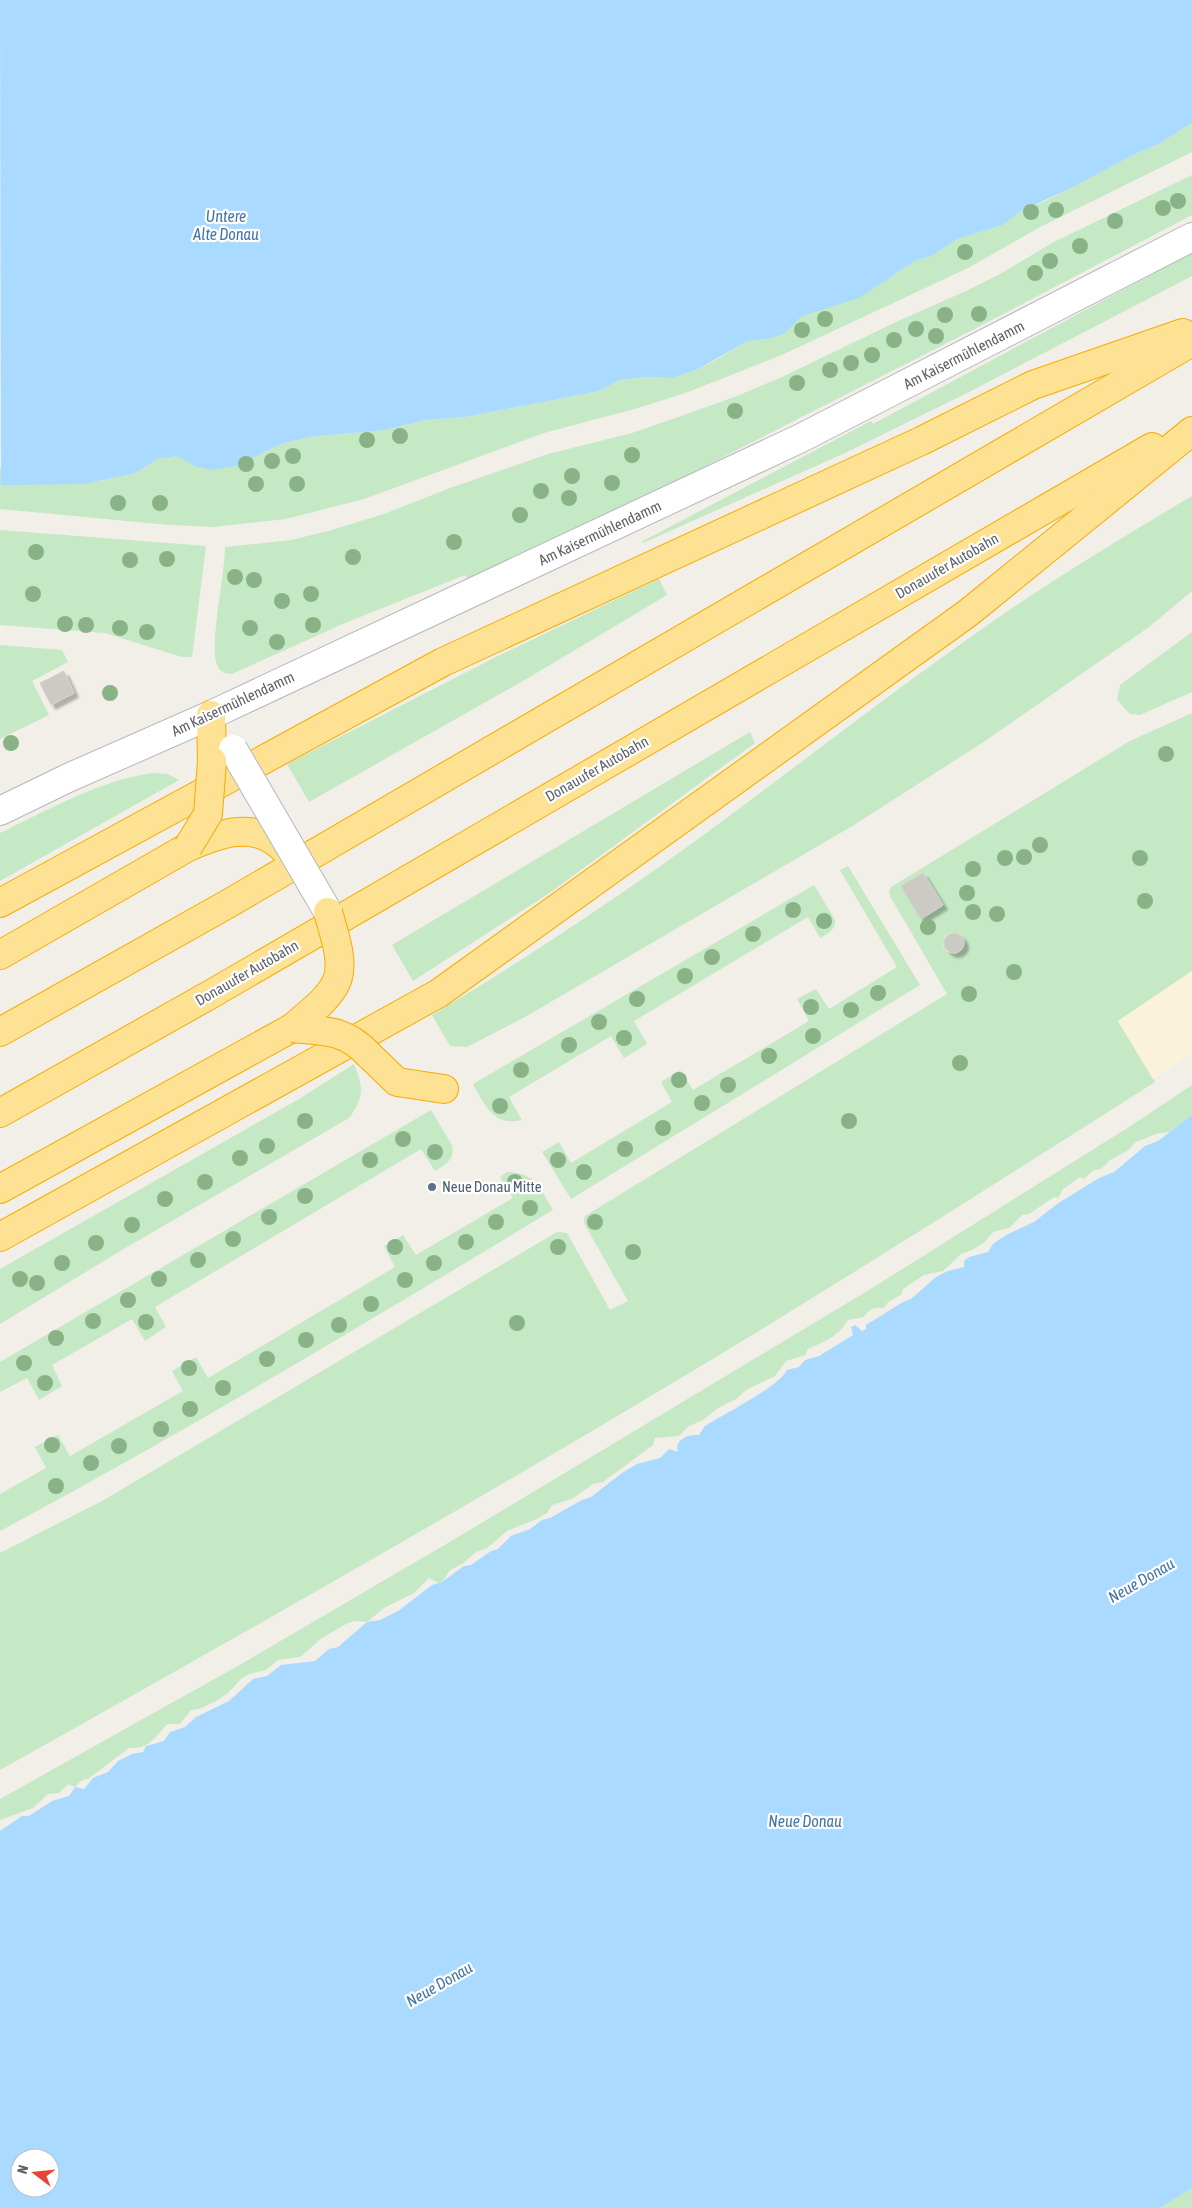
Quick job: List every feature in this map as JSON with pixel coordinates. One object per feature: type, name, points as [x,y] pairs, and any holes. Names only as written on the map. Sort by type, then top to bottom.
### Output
[{"type":"highway","points":[[0,904],[442,662],[921,441],[1033,385],[1192,330]]},
{"type":"highway","points":[[0,1032],[226,905],[1192,342]]},
{"type":"highway","name":"Donauufer Autobahn","points":[[0,1113],[213,993],[1192,423]]},
{"type":"highway","points":[[0,1237],[439,993],[968,614],[1192,431]]},
{"type":"highway","points":[[188,847],[208,814],[223,755],[211,715]]},
{"type":"highway","points":[[0,956],[188,847],[220,834],[247,831],[272,840],[299,862]]},
{"type":"highway","points":[[0,1189],[292,1028],[332,992],[341,972],[339,949],[328,912]]},
{"type":"highway","points":[[292,1028],[339,1032],[357,1042],[397,1082],[444,1088]]},
{"type":"street","name":"Am Kaisermühlendamm","points":[[0,811],[68,778],[211,715],[801,438],[1192,237]]},
{"type":"street","points":[[223,755],[299,862],[328,912]]},
{"type":"green space","points":[[1192,123],[1192,152],[1042,226],[968,268],[784,354],[688,392],[638,408],[544,433],[364,499],[286,519],[213,527],[169,525],[0,509],[0,468],[87,484],[135,473],[158,459],[177,456],[261,454],[281,444],[309,437],[385,430],[425,420],[465,417],[599,391],[620,380],[645,377],[672,378],[712,362],[748,341],[754,333],[894,275],[915,261],[931,256],[967,227],[1019,212],[1047,200],[1135,154],[1157,145]]},
{"type":"green space","points":[[1192,175],[1192,215],[988,322],[633,503],[468,580],[465,575],[345,623],[232,674],[219,669],[215,656],[215,642],[225,547],[291,540],[328,531],[384,514],[450,488],[548,454],[632,433],[737,396],[966,291],[1000,274],[1052,243]]},
{"type":"green space","points":[[1192,253],[1192,276],[969,392],[845,453],[643,543],[643,541],[871,421],[873,424]]},
{"type":"green space","points":[[1192,496],[1192,591],[1149,627],[982,743],[854,825],[525,1017],[467,1047],[450,1046],[432,1015],[529,955],[656,869],[992,622],[1091,557]]},
{"type":"green space","points":[[0,530],[206,546],[192,657],[182,657],[105,633],[0,625]]},
{"type":"green space","points":[[659,579],[667,595],[523,681],[309,802],[287,764],[494,658]]},
{"type":"green space","points":[[1192,632],[1192,692],[1140,715],[1130,714],[1117,700],[1120,685]]},
{"type":"green space","points":[[0,645],[62,650],[68,662],[32,681],[49,715],[0,739]]},
{"type":"green space","points":[[1192,713],[1192,971],[1118,1021],[1155,1082],[866,1265],[605,1423],[347,1574],[0,1770],[0,1553],[102,1501],[557,1232],[567,1233],[610,1310],[628,1301],[585,1225],[585,1216],[947,994],[890,896],[889,891],[891,887],[1130,741]],"holes":[[[923,873],[943,905],[921,918],[902,886]],[[952,932],[961,935],[964,941],[962,950],[955,954],[947,952],[943,945],[945,936]]]},
{"type":"green space","points":[[750,732],[755,743],[548,894],[413,981],[392,945]]},
{"type":"green space","points":[[153,773],[167,774],[179,780],[0,881],[0,833],[94,789],[134,776]]},
{"type":"green space","points":[[848,866],[920,985],[571,1199],[542,1152],[559,1142],[571,1163],[672,1102],[661,1082],[680,1070],[693,1090],[809,1021],[797,999],[816,989],[829,1009],[897,967],[840,870]]},
{"type":"green space","points":[[814,885],[835,920],[833,929],[829,933],[820,938],[808,917],[634,1021],[647,1044],[624,1058],[611,1036],[509,1097],[522,1120],[504,1120],[497,1117],[486,1106],[473,1084]]},
{"type":"green space","points":[[354,1064],[360,1080],[361,1092],[358,1104],[349,1118],[122,1250],[0,1324],[0,1269],[299,1099]]},
{"type":"green space","points":[[1192,1085],[1192,1115],[1169,1132],[1156,1134],[1136,1142],[1127,1151],[1110,1160],[1101,1169],[1094,1170],[1084,1179],[1080,1177],[1063,1189],[1058,1198],[1054,1197],[1029,1214],[1022,1215],[1009,1228],[993,1232],[985,1242],[961,1254],[943,1271],[924,1275],[903,1289],[901,1295],[888,1302],[884,1308],[875,1308],[870,1310],[864,1317],[848,1320],[840,1331],[831,1338],[808,1349],[805,1355],[786,1361],[775,1376],[746,1390],[736,1399],[718,1408],[703,1420],[689,1426],[679,1436],[655,1438],[653,1445],[603,1482],[593,1484],[572,1499],[552,1505],[547,1513],[537,1519],[507,1531],[487,1548],[476,1552],[462,1564],[450,1570],[442,1582],[439,1583],[429,1578],[414,1593],[384,1608],[367,1622],[354,1621],[346,1624],[322,1638],[300,1657],[278,1660],[266,1670],[249,1674],[216,1701],[199,1709],[191,1710],[180,1724],[167,1724],[147,1745],[129,1748],[88,1779],[82,1780],[75,1787],[68,1784],[59,1793],[48,1794],[33,1808],[0,1820],[0,1799],[243,1663],[453,1540],[869,1290],[1129,1127]]},
{"type":"green space","points":[[431,1110],[452,1145],[451,1158],[443,1166],[435,1171],[421,1149],[155,1307],[166,1327],[145,1341],[132,1319],[52,1365],[62,1386],[39,1400],[27,1378],[0,1392],[0,1362]]},
{"type":"green space","points":[[507,1172],[525,1175],[536,1183],[553,1210],[210,1414],[0,1531],[0,1494],[46,1468],[35,1447],[58,1435],[70,1456],[183,1391],[172,1371],[196,1357],[208,1378],[395,1267],[384,1246],[403,1235],[416,1255],[513,1198],[500,1177]]},
{"type":"green space","points":[[1192,2188],[1192,2208],[1160,2208]]},
{"type":"sand","points":[[1192,971],[1192,1053],[1153,1079],[1118,1021]]},
{"type":"water","name":"Untere Alte Donau","points":[[0,0],[1192,0],[1192,123],[1157,145],[1135,154],[1075,186],[1019,212],[1002,225],[959,238],[931,256],[915,261],[859,298],[802,316],[785,333],[771,338],[748,341],[696,370],[672,378],[645,377],[620,380],[599,391],[465,417],[425,420],[385,430],[309,437],[281,444],[236,466],[212,470],[197,467],[177,456],[158,459],[135,473],[86,484],[1,485]]},
{"type":"water","name":"Neue Donau","points":[[1192,1115],[1192,2188],[1160,2208],[0,2208],[0,1831],[22,1816],[29,1816],[52,1801],[69,1796],[75,1787],[84,1789],[93,1778],[108,1772],[118,1761],[132,1754],[143,1752],[146,1746],[164,1741],[170,1732],[185,1727],[196,1717],[229,1701],[253,1679],[267,1676],[281,1665],[315,1661],[329,1649],[338,1647],[367,1622],[380,1620],[398,1611],[432,1585],[442,1582],[464,1566],[471,1565],[491,1551],[498,1549],[511,1536],[530,1529],[542,1520],[550,1518],[591,1497],[637,1464],[660,1458],[669,1449],[678,1452],[677,1446],[683,1438],[699,1435],[705,1426],[762,1392],[782,1377],[787,1370],[799,1367],[805,1360],[819,1356],[853,1335],[851,1327],[855,1325],[862,1331],[866,1329],[866,1325],[911,1299],[936,1277],[948,1271],[964,1267],[964,1261],[969,1257],[988,1252],[993,1244],[1006,1235],[1034,1222],[1057,1204],[1099,1178],[1114,1172],[1145,1146],[1158,1141]]},
{"type":"building","points":[[64,671],[74,693],[51,705],[40,683]]},
{"type":"building","points":[[923,873],[943,905],[921,919],[901,886]]},
{"type":"building","points":[[950,933],[958,933],[964,939],[964,947],[958,953],[950,953],[944,947],[944,939]]},
{"type":"place","name":"Neue Donau Mitte","points":[[432,1187]]}]
